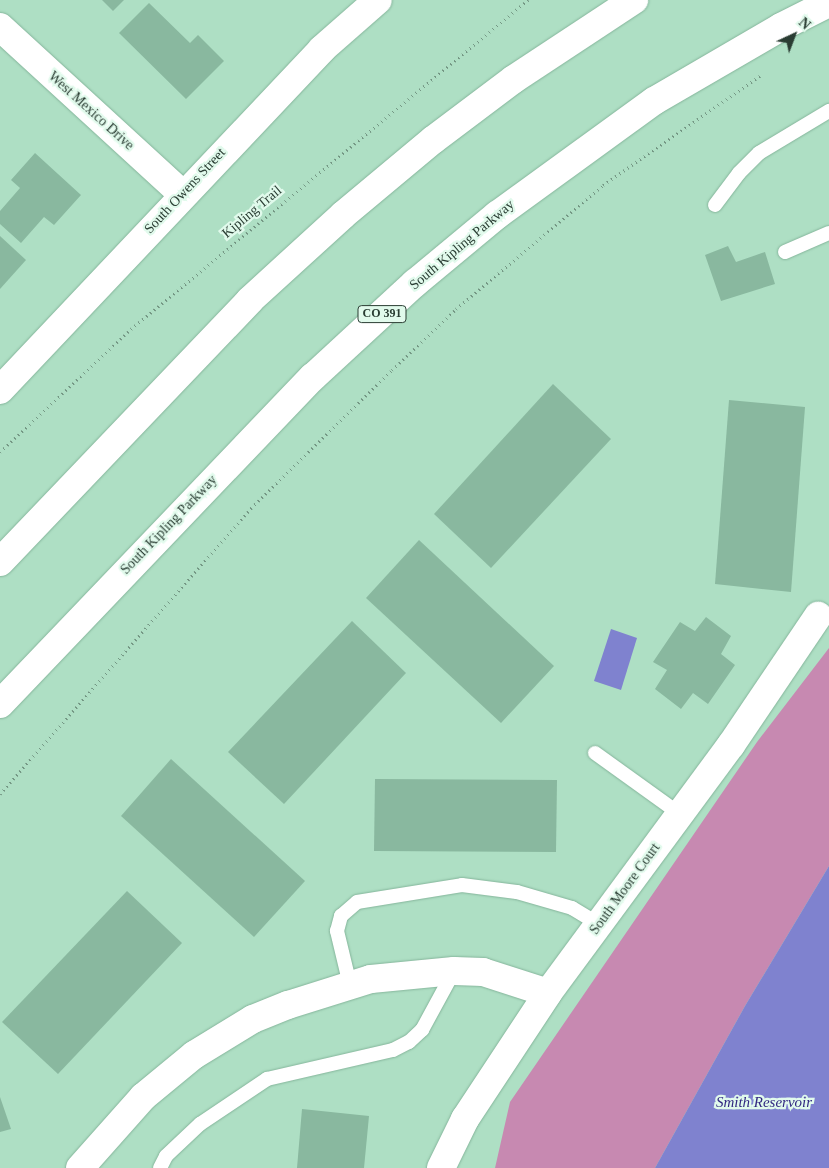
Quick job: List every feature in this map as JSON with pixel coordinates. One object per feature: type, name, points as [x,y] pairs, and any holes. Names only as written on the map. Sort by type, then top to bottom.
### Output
[{"type":"street","name":"South Owens Street","points":[[0,390],[182,194],[322,49],[378,0]]},
{"type":"street","points":[[0,562],[250,300],[343,215],[433,140],[514,79],[634,0]]},
{"type":"street","name":"South Kipling Parkway","points":[[0,704],[313,377],[422,277],[497,215],[654,101],[748,45],[829,3]]},
{"type":"street","name":"West Mexico Drive","points":[[0,28],[182,194]]},
{"type":"street","name":"South Moore Court","points":[[441,1168],[466,1119],[548,992],[731,745],[818,616]]},
{"type":"street","points":[[80,1168],[143,1097],[194,1055],[253,1020],[350,985],[454,970],[483,972],[548,992]]},
{"type":"lane","points":[[715,205],[739,173],[759,153],[829,111]]},
{"type":"lane","points":[[785,252],[829,233]]},
{"type":"lane","points":[[595,754],[680,814]]},
{"type":"lane","points":[[350,985],[337,931],[341,916],[357,902],[462,885],[517,892],[572,908],[599,924]]},
{"type":"lane","points":[[160,1168],[166,1156],[200,1124],[267,1079],[393,1050],[409,1042],[422,1030],[454,970]]},
{"type":"path","name":"Kipling Trail","points":[[0,452],[131,329],[528,0]]},
{"type":"path","points":[[0,794],[251,508],[456,309],[603,185],[768,70]]},
{"type":"shaded area","points":[[829,648],[829,866],[745,1006],[655,1168],[495,1168],[510,1102],[757,742]]},
{"type":"water","points":[[611,629],[637,638],[621,690],[594,681]]},
{"type":"water","name":"Smith Reservoir","points":[[829,866],[829,1168],[655,1168],[745,1006]]},
{"type":"building","points":[[102,0],[124,0],[113,11]]},
{"type":"building","points":[[149,3],[190,43],[198,35],[224,61],[186,99],[119,33]]},
{"type":"building","points":[[35,153],[81,195],[54,225],[44,217],[21,243],[0,224],[0,211],[20,188],[11,180]]},
{"type":"building","points":[[0,236],[26,260],[0,289]]},
{"type":"building","points":[[728,246],[736,262],[765,252],[775,284],[721,301],[705,255]]},
{"type":"building","points":[[553,384],[611,439],[491,568],[434,514]]},
{"type":"building","points":[[729,400],[805,407],[791,592],[715,584]]},
{"type":"building","points":[[419,540],[554,666],[501,723],[366,598]]},
{"type":"building","points":[[706,617],[731,636],[721,654],[735,665],[708,704],[693,693],[681,709],[655,689],[667,670],[653,662],[680,622],[695,631]]},
{"type":"building","points":[[352,621],[406,673],[284,804],[228,752]]},
{"type":"building","points":[[171,759],[305,881],[254,937],[121,816]]},
{"type":"building","points":[[375,779],[557,780],[556,852],[374,851]]},
{"type":"building","points":[[127,891],[182,943],[58,1074],[2,1022]]},
{"type":"building","points":[[0,1097],[11,1129],[0,1132]]},
{"type":"building","points":[[302,1109],[369,1116],[364,1168],[297,1168]]}]
